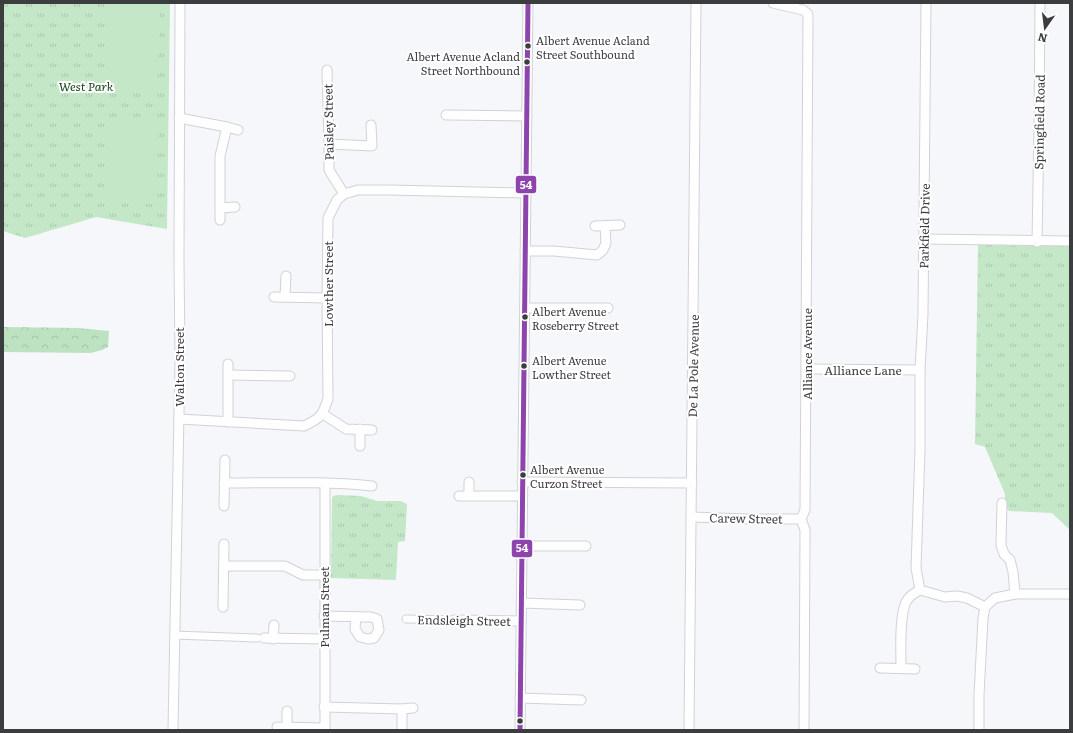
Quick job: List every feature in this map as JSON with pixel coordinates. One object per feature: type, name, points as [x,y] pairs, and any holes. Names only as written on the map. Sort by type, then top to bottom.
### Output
[{"type":"street","name":"Walton Street","points":[[173,730],[179,419],[180,3]]},
{"type":"street","points":[[520,730],[528,3]]},
{"type":"street","name":"De La Pole Avenue","points":[[689,730],[696,3]]},
{"type":"street","name":"Alliance Avenue","points":[[773,3],[803,10],[808,14],[805,510],[801,518],[805,530],[804,730]]},
{"type":"street","name":"Parkfield Drive","points":[[920,590],[916,568],[920,450],[920,370],[923,314],[926,3]]},
{"type":"street","name":"Springfield Road","points":[[1037,242],[1040,3]]},
{"type":"street","name":"Paisley Street","points":[[327,70],[329,170],[344,194]]},
{"type":"street","points":[[446,115],[527,116]]},
{"type":"street","points":[[179,118],[238,130]]},
{"type":"street","points":[[329,144],[372,146],[371,125]]},
{"type":"street","points":[[220,220],[220,156],[227,127]]},
{"type":"street","points":[[344,194],[358,190],[526,193]]},
{"type":"street","name":"Lowther Street","points":[[323,414],[328,399],[328,218],[337,200],[344,194]]},
{"type":"street","points":[[220,208],[235,207]]},
{"type":"street","points":[[595,226],[620,225]]},
{"type":"street","points":[[525,251],[597,254],[603,250],[606,243],[605,226]]},
{"type":"street","points":[[924,240],[1070,242]]},
{"type":"street","points":[[285,296],[286,276]]},
{"type":"street","points":[[274,297],[285,296],[327,298]]},
{"type":"street","points":[[524,308],[608,308]]},
{"type":"street","points":[[228,364],[228,422]]},
{"type":"street","name":"Alliance Lane","points":[[806,370],[920,370]]},
{"type":"street","points":[[229,375],[290,376]]},
{"type":"street","points":[[179,419],[304,426],[315,421],[323,414],[346,429],[372,430]]},
{"type":"street","points":[[360,429],[360,446]]},
{"type":"street","points":[[224,506],[225,460]]},
{"type":"street","points":[[469,482],[469,495]]},
{"type":"street","points":[[522,482],[692,483]]},
{"type":"street","points":[[224,483],[325,483],[372,486]]},
{"type":"street","name":"Pulman Street","points":[[325,483],[325,729]]},
{"type":"street","points":[[459,496],[522,496]]},
{"type":"street","points":[[1002,503],[1000,545],[1004,554],[1010,560],[1013,572],[1015,594]]},
{"type":"street","name":"Carew Street","points":[[692,517],[748,519],[801,518]]},
{"type":"street","points":[[223,607],[224,544]]},
{"type":"street","points":[[522,546],[586,546]]},
{"type":"street","points":[[224,566],[285,566],[303,575],[325,575]]},
{"type":"street","points":[[901,668],[903,611],[907,601],[913,594],[920,590],[945,596],[957,596],[967,598],[985,607]]},
{"type":"street","points":[[979,730],[979,695],[983,618],[985,607],[995,598],[1015,594],[1070,594]]},
{"type":"street","points":[[521,603],[580,605]]},
{"type":"street","points":[[324,616],[356,617]]},
{"type":"street","name":"Endsleigh Street","points":[[406,619],[521,621]]},
{"type":"street","points":[[265,638],[274,625]]},
{"type":"street","points":[[174,635],[324,639]]},
{"type":"street","points":[[880,668],[915,668]]},
{"type":"street","points":[[520,698],[580,700]]},
{"type":"street","points":[[324,707],[413,708]]},
{"type":"street","points":[[402,709],[402,729]]},
{"type":"street","points":[[287,711],[287,727]]},
{"type":"street","points":[[276,727],[325,729]]},
{"type":"green space","name":"West Park","points":[[3,3],[170,3],[167,229],[96,217],[25,238],[3,231]]},
{"type":"green space","points":[[107,3],[160,3],[157,91],[105,91]]},
{"type":"green space","points":[[105,117],[159,119],[156,204],[103,202],[106,148]]},
{"type":"green space","points":[[978,245],[1070,246],[1070,530],[1052,513],[1009,511],[1005,506],[1005,494],[985,447],[975,444]]},
{"type":"green space","points":[[3,327],[78,328],[109,331],[108,347],[91,353],[3,352]]},
{"type":"green space","points":[[333,496],[361,496],[377,501],[401,501],[407,504],[405,541],[398,542],[396,580],[331,578],[332,499]]},
{"type":"transit line","name":"54","points":[[520,730],[528,3]]},
{"type":"place","name":"Albert Avenue Acland Street Southbound","points":[[528,46]]},
{"type":"place","name":"Albert Avenue Acland Street Northbound","points":[[527,62]]},
{"type":"place","name":"Albert Avenue Roseberry Street","points":[[525,317]]},
{"type":"place","name":"Albert Avenue Lowther Street","points":[[524,366]]},
{"type":"place","name":"Albert Avenue Curzon Street","points":[[523,475]]}]
